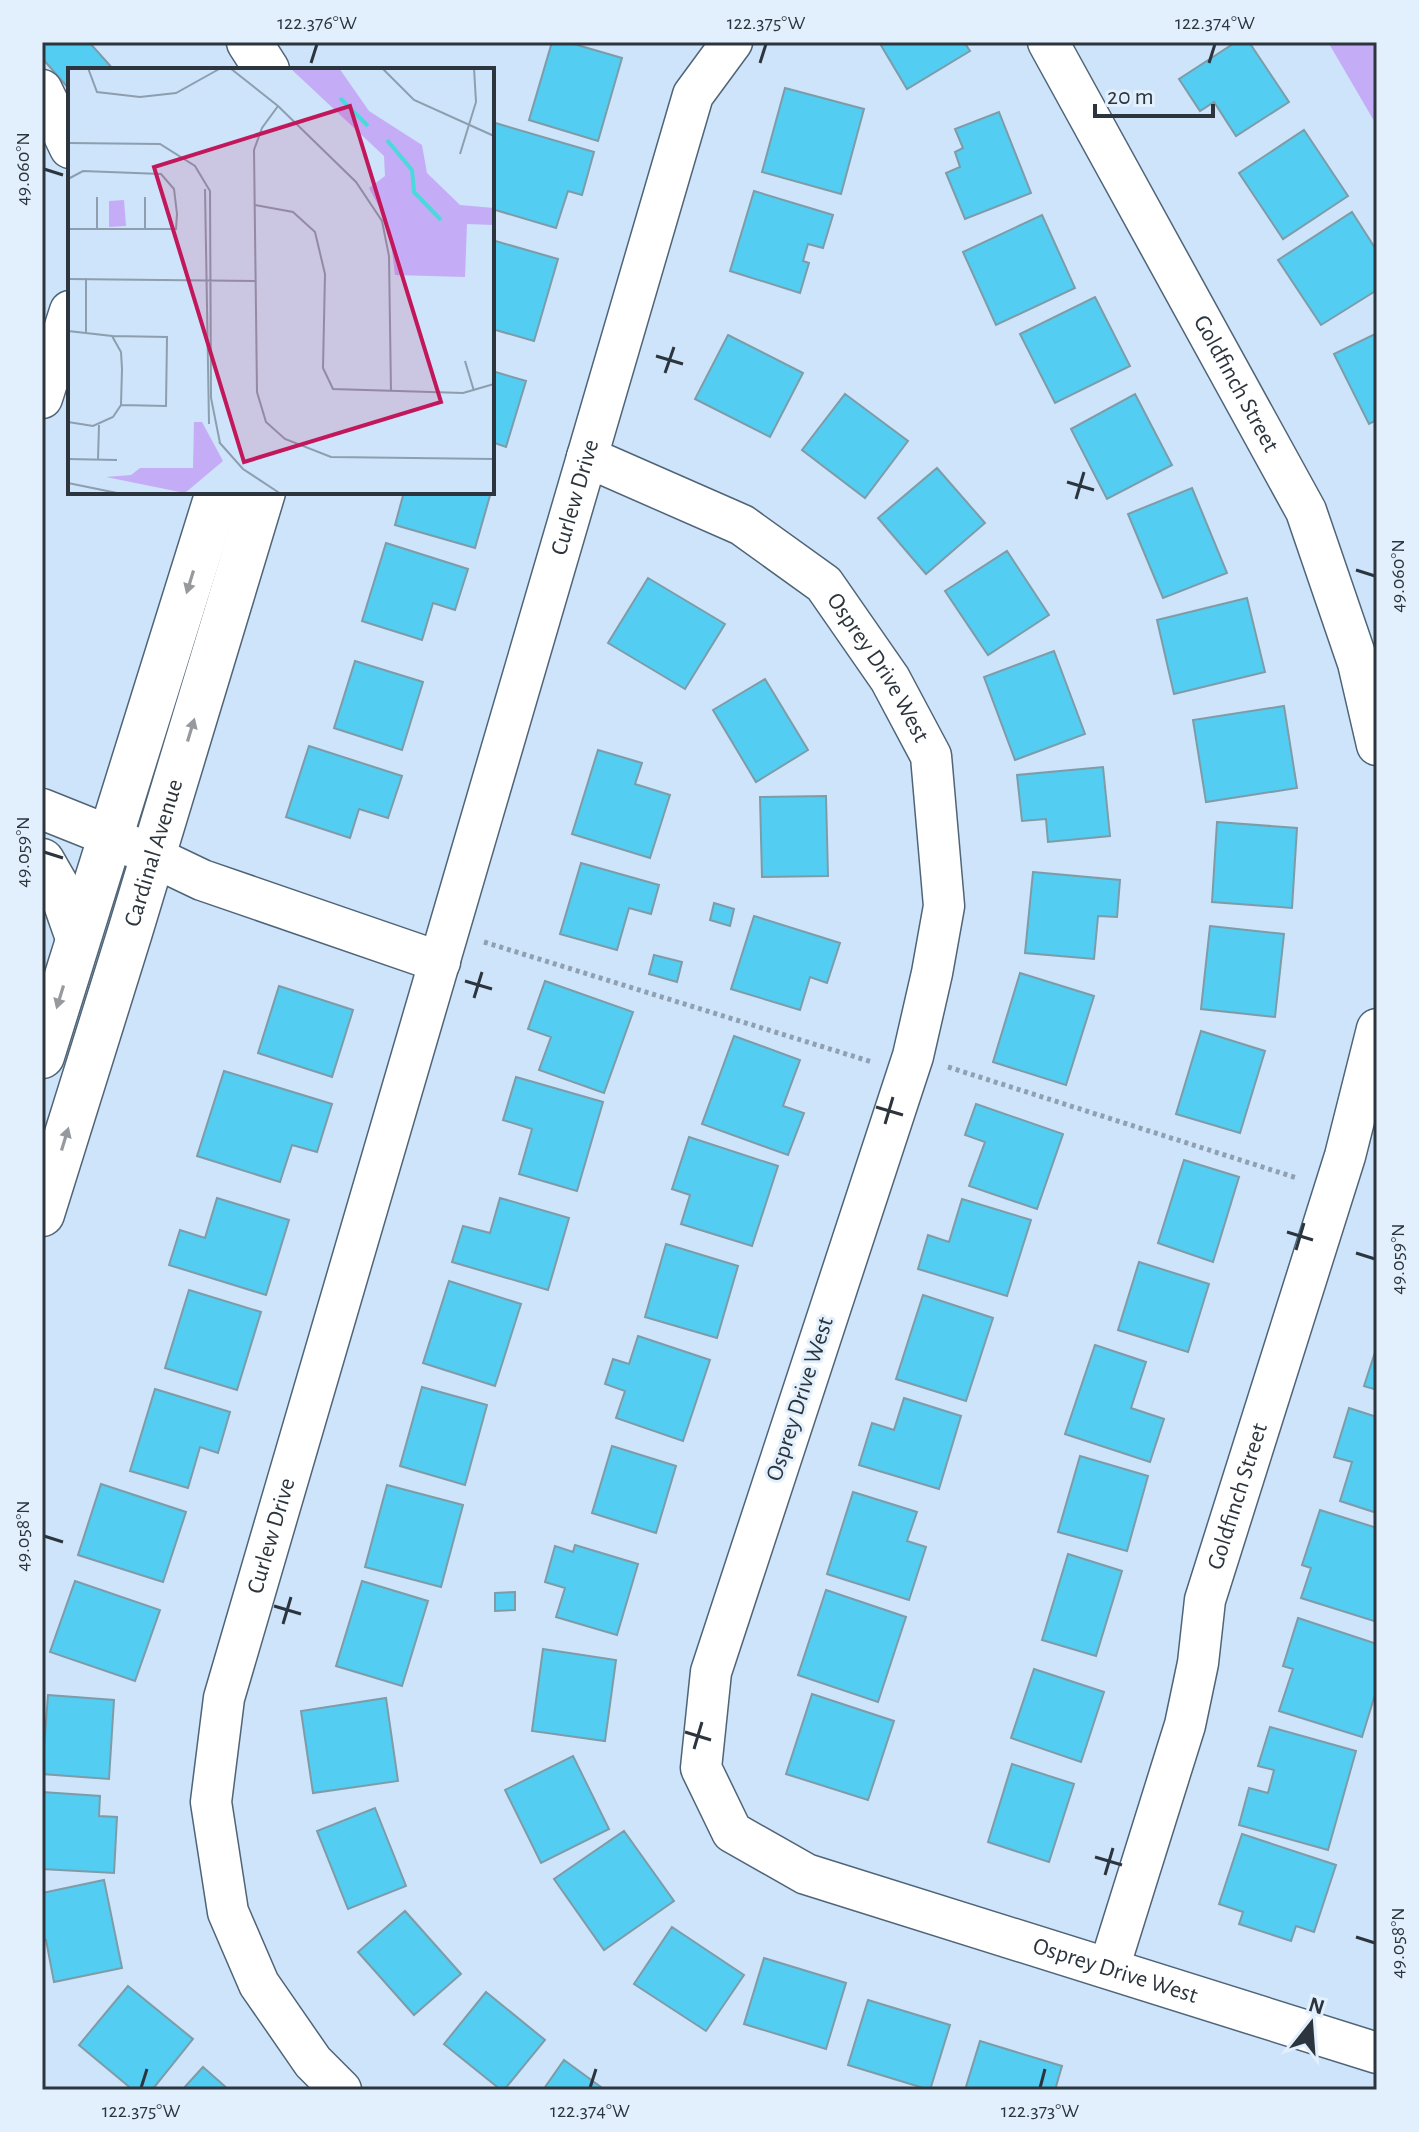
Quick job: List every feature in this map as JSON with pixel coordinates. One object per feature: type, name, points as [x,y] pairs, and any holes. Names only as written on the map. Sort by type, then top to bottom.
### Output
[{"type":"street","points":[[249,42],[266,68]]},
{"type":"street","name":"Curlew Drive","points":[[341,2090],[313,2062],[259,1984],[228,1912],[211,1802],[224,1698],[693,95],[732,42]]},
{"type":"street","name":"Goldfinch Street","points":[[1048,42],[1306,511],[1358,663],[1377,745]]},
{"type":"street","points":[[42,90],[68,144]]},
{"type":"street","points":[[42,398],[68,317]]},
{"type":"street","name":"Osprey Drive West","points":[[587,457],[742,525],[824,584],[890,679],[931,756],[944,906],[932,973],[910,1064],[711,1672],[701,1768],[732,1832],[806,1874],[1377,2053]]},
{"type":"street","name":"Cardinal Avenue","points":[[42,1056],[217,494]]},
{"type":"street","name":"Cardinal Avenue","points":[[42,1214],[262,494]]},
{"type":"street","points":[[42,809],[217,885],[444,947]]},
{"type":"street","points":[[42,861],[65,901],[78,938]]},
{"type":"street","name":"Goldfinch Street","points":[[1109,1968],[1185,1725],[1198,1663],[1205,1600],[1334,1189],[1371,1061],[1377,1029]]},
{"type":"path","points":[[444,947],[910,1064],[1334,1189]]},
{"type":"shaded area","points":[[1328,42],[1377,42],[1377,126]]},
{"type":"building","points":[[42,42],[89,42],[112,68],[68,68],[68,88],[42,58]]},
{"type":"building","points":[[552,42],[567,42],[622,58],[598,141],[529,120]]},
{"type":"building","points":[[879,42],[964,42],[970,51],[907,89]]},
{"type":"building","points":[[1236,42],[1249,42],[1289,102],[1236,136],[1214,102],[1200,111],[1179,79]]},
{"type":"building","points":[[785,88],[864,109],[841,194],[762,172]]},
{"type":"building","points":[[999,112],[1031,193],[965,219],[946,173],[960,167],[955,152],[963,148],[955,129]]},
{"type":"building","points":[[494,123],[594,152],[582,195],[568,191],[556,228],[494,210]]},
{"type":"building","points":[[1304,130],[1348,196],[1283,239],[1239,173]]},
{"type":"building","points":[[754,191],[833,215],[823,248],[808,244],[803,261],[809,263],[800,293],[730,271]]},
{"type":"building","points":[[1352,212],[1377,251],[1377,290],[1321,325],[1278,260]]},
{"type":"building","points":[[1042,215],[1075,288],[996,325],[963,252]]},
{"type":"building","points":[[494,241],[558,259],[534,341],[494,330]]},
{"type":"building","points":[[1095,297],[1130,366],[1055,403],[1020,334]]},
{"type":"building","points":[[1377,333],[1377,420],[1369,424],[1334,354]]},
{"type":"building","points":[[728,335],[803,373],[770,437],[695,399]]},
{"type":"building","points":[[494,372],[526,381],[506,447],[494,443]]},
{"type":"building","points":[[845,394],[908,441],[865,498],[802,450]]},
{"type":"building","points":[[1135,394],[1172,465],[1107,499],[1071,429]]},
{"type":"building","points":[[937,468],[985,523],[926,574],[878,518]]},
{"type":"building","points":[[1192,488],[1227,573],[1163,598],[1128,514]]},
{"type":"building","points":[[403,494],[490,494],[475,548],[395,525]]},
{"type":"building","points":[[386,543],[468,569],[455,610],[433,603],[422,640],[362,621]]},
{"type":"building","points":[[1007,551],[1049,615],[988,655],[945,591]]},
{"type":"building","points":[[648,578],[725,624],[685,689],[608,643]]},
{"type":"building","points":[[1247,598],[1265,672],[1174,694],[1157,620]]},
{"type":"building","points":[[1054,651],[1085,734],[1015,760],[984,677]]},
{"type":"building","points":[[355,661],[423,682],[402,750],[334,728]]},
{"type":"building","points":[[765,679],[808,750],[756,782],[713,710]]},
{"type":"building","points":[[1284,706],[1297,788],[1206,802],[1193,720]]},
{"type":"building","points":[[309,746],[402,776],[388,818],[359,809],[350,838],[286,817]]},
{"type":"building","points":[[598,750],[642,763],[635,784],[670,795],[650,858],[572,834]]},
{"type":"building","points":[[1103,767],[1110,836],[1048,842],[1046,819],[1022,821],[1017,775]]},
{"type":"building","points":[[826,796],[828,876],[762,877],[760,797]]},
{"type":"building","points":[[1217,822],[1297,828],[1292,908],[1212,902]]},
{"type":"building","points":[[581,863],[659,885],[651,914],[629,908],[617,950],[560,934]]},
{"type":"building","points":[[1033,872],[1120,880],[1117,917],[1098,916],[1094,959],[1025,953]]},
{"type":"building","points":[[714,903],[734,909],[730,926],[710,920]]},
{"type":"building","points":[[754,916],[840,943],[827,983],[810,977],[800,1010],[731,989]]},
{"type":"building","points":[[1210,926],[1284,934],[1275,1017],[1201,1009]]},
{"type":"building","points":[[654,955],[682,962],[677,982],[649,974]]},
{"type":"building","points":[[1020,973],[1094,996],[1066,1085],[993,1062]]},
{"type":"building","points":[[545,981],[633,1012],[604,1093],[539,1070],[551,1037],[528,1029]]},
{"type":"building","points":[[279,986],[353,1010],[332,1077],[258,1053]]},
{"type":"building","points":[[1201,1031],[1265,1051],[1240,1133],[1176,1114]]},
{"type":"building","points":[[734,1036],[800,1060],[783,1106],[804,1113],[788,1155],[702,1124]]},
{"type":"building","points":[[224,1071],[332,1104],[317,1152],[292,1145],[280,1182],[197,1156]]},
{"type":"building","points":[[516,1077],[603,1102],[577,1191],[519,1174],[532,1129],[503,1120]]},
{"type":"building","points":[[976,1104],[1063,1134],[1037,1209],[969,1186],[985,1142],[965,1135]]},
{"type":"building","points":[[689,1137],[778,1166],[752,1246],[681,1224],[690,1195],[672,1189]]},
{"type":"building","points":[[1184,1160],[1239,1177],[1213,1262],[1158,1243]]},
{"type":"building","points":[[217,1198],[289,1220],[266,1295],[169,1265],[180,1230],[205,1238]]},
{"type":"building","points":[[500,1198],[569,1218],[548,1290],[452,1262],[463,1226],[490,1233]]},
{"type":"building","points":[[962,1199],[1031,1220],[1007,1296],[918,1269],[928,1235],[949,1242]]},
{"type":"building","points":[[666,1244],[738,1266],[717,1338],[645,1317]]},
{"type":"building","points":[[1139,1262],[1209,1284],[1188,1352],[1118,1330]]},
{"type":"building","points":[[449,1281],[521,1304],[495,1386],[423,1363]]},
{"type":"building","points":[[189,1290],[261,1312],[237,1390],[165,1368]]},
{"type":"building","points":[[923,1295],[993,1318],[966,1401],[896,1379]]},
{"type":"building","points":[[638,1336],[710,1360],[683,1441],[616,1418],[625,1391],[605,1384],[613,1359],[629,1364]]},
{"type":"building","points":[[1095,1345],[1146,1362],[1131,1408],[1164,1419],[1150,1462],[1065,1434]]},
{"type":"building","points":[[1377,1346],[1377,1390],[1364,1386]]},
{"type":"building","points":[[422,1387],[487,1405],[465,1485],[400,1466]]},
{"type":"building","points":[[155,1389],[230,1412],[218,1453],[200,1447],[188,1488],[130,1471]]},
{"type":"building","points":[[904,1398],[961,1416],[939,1489],[859,1465],[872,1423],[894,1430]]},
{"type":"building","points":[[1349,1408],[1377,1417],[1377,1513],[1340,1501],[1352,1462],[1334,1457]]},
{"type":"building","points":[[612,1446],[676,1466],[656,1533],[592,1513]]},
{"type":"building","points":[[1080,1456],[1148,1476],[1127,1551],[1058,1532]]},
{"type":"building","points":[[101,1484],[186,1512],[163,1582],[78,1555]]},
{"type":"building","points":[[387,1485],[463,1505],[441,1587],[365,1567]]},
{"type":"building","points":[[853,1492],[917,1512],[907,1541],[926,1547],[909,1600],[827,1574]]},
{"type":"building","points":[[1320,1510],[1377,1528],[1377,1622],[1301,1598],[1311,1568],[1302,1565]]},
{"type":"building","points":[[575,1545],[638,1564],[617,1635],[556,1617],[565,1588],[545,1582],[555,1546],[573,1552]]},
{"type":"building","points":[[1068,1554],[1122,1571],[1096,1656],[1042,1640]]},
{"type":"building","points":[[75,1581],[160,1610],[135,1681],[50,1652]]},
{"type":"building","points":[[362,1581],[428,1601],[402,1686],[336,1666]]},
{"type":"building","points":[[826,1590],[906,1617],[878,1702],[798,1675]]},
{"type":"building","points":[[515,1592],[515,1610],[495,1611],[495,1593]]},
{"type":"building","points":[[1298,1618],[1377,1644],[1377,1688],[1362,1737],[1279,1711],[1293,1669],[1283,1666]]},
{"type":"building","points":[[543,1649],[616,1660],[605,1741],[532,1731]]},
{"type":"building","points":[[1034,1669],[1104,1692],[1081,1762],[1011,1738]]},
{"type":"building","points":[[812,1694],[894,1721],[868,1800],[786,1774]]},
{"type":"building","points":[[48,1695],[114,1700],[109,1779],[42,1774]]},
{"type":"building","points":[[386,1698],[398,1781],[313,1793],[301,1711]]},
{"type":"building","points":[[1270,1727],[1356,1751],[1328,1850],[1239,1825],[1249,1788],[1268,1793],[1274,1770],[1258,1766]]},
{"type":"building","points":[[573,1756],[609,1829],[541,1863],[505,1790]]},
{"type":"building","points":[[1012,1764],[1074,1784],[1049,1862],[988,1842]]},
{"type":"building","points":[[42,1792],[100,1796],[99,1816],[117,1817],[114,1873],[42,1869]]},
{"type":"building","points":[[375,1808],[406,1886],[348,1909],[317,1831]]},
{"type":"building","points":[[624,1831],[674,1901],[604,1950],[554,1879]]},
{"type":"building","points":[[1242,1834],[1336,1865],[1314,1932],[1296,1926],[1291,1941],[1239,1924],[1243,1912],[1219,1904]]},
{"type":"building","points":[[104,1880],[122,1968],[54,1982],[46,1940],[42,1941],[42,1893]]},
{"type":"building","points":[[405,1911],[461,1974],[414,2015],[358,1952]]},
{"type":"building","points":[[672,1927],[744,1975],[706,2031],[634,1984]]},
{"type":"building","points":[[764,1958],[846,1983],[826,2049],[744,2024]]},
{"type":"building","points":[[128,1986],[193,2039],[152,2090],[133,2090],[79,2045]]},
{"type":"building","points":[[486,1992],[545,2040],[504,2090],[444,2044]]},
{"type":"building","points":[[868,2000],[950,2025],[930,2090],[848,2065]]},
{"type":"building","points":[[980,2041],[1062,2066],[1055,2090],[965,2090]]},
{"type":"building","points":[[564,2060],[605,2090],[543,2090]]},
{"type":"building","points":[[203,2067],[229,2090],[182,2090]]}]
